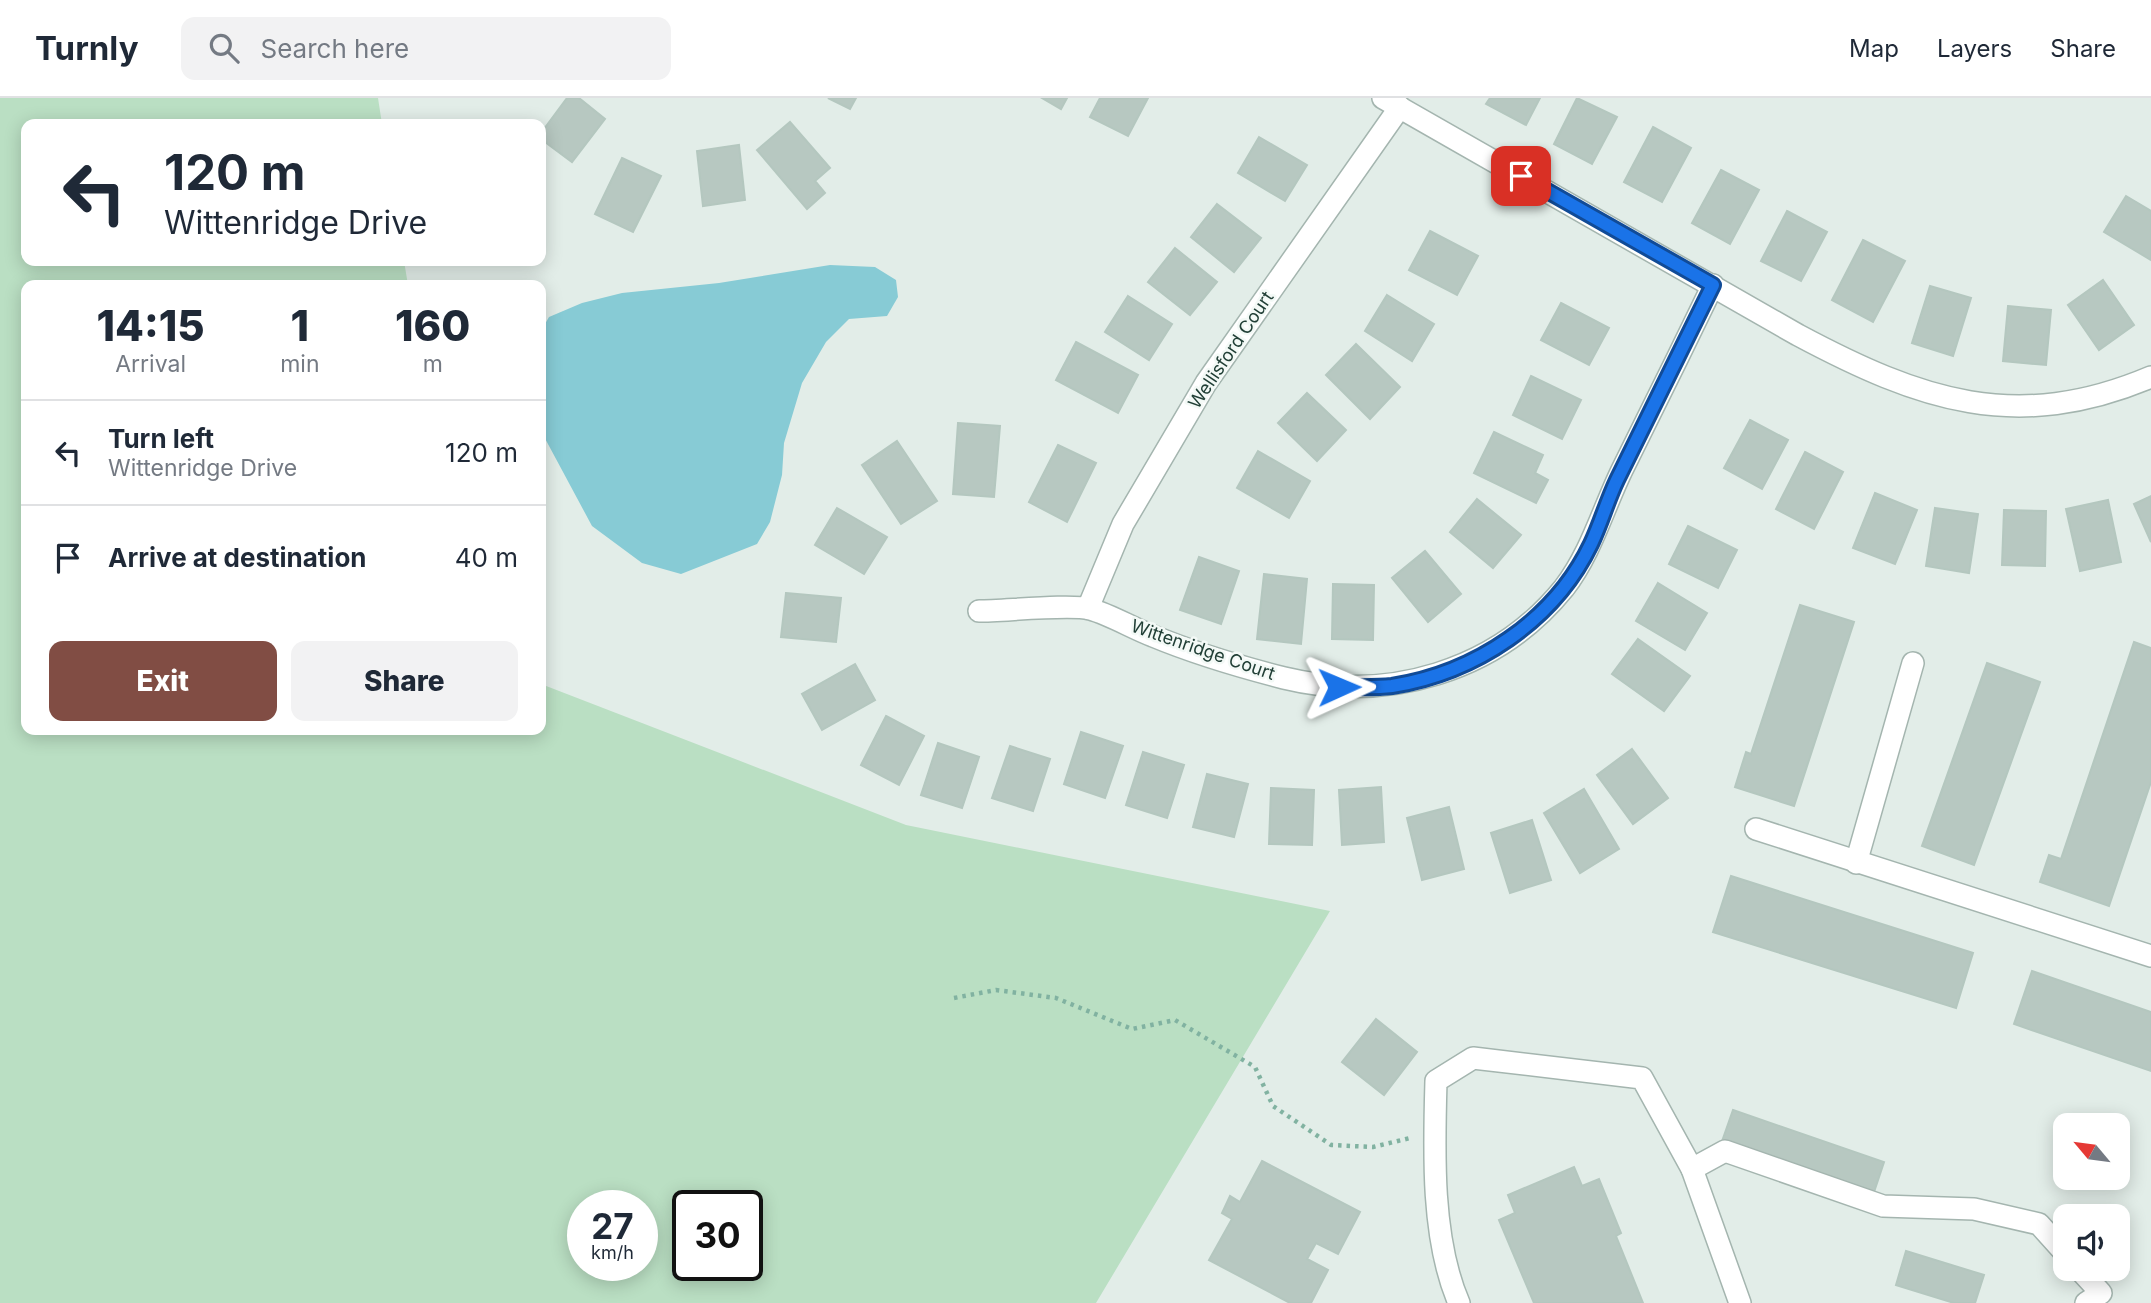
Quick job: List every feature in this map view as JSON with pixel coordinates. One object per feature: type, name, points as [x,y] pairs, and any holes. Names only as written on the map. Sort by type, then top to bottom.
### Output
[{"type":"street","points":[[1392,102],[1844,360],[1938,398],[1989,407],[2040,406],[2090,396],[2151,377]]},
{"type":"street","name":"Wellisford Court","points":[[1088,608],[1123,524],[1206,383],[1392,102]]},
{"type":"street","name":"Wittenridge Court","points":[[979,611],[1088,608],[1155,637],[1258,670],[1339,687],[1390,686],[1440,675],[1487,654],[1537,615],[1564,587],[1591,544],[1609,496],[1713,285]]},
{"type":"street","points":[[1856,863],[1913,663]]},
{"type":"street","points":[[1756,830],[2151,956]]},
{"type":"street","points":[[1451,1299],[1440,1232],[1434,1132],[1436,1081],[1473,1058],[1642,1078],[1692,1169],[1740,1303]]},
{"type":"street","points":[[1692,1169],[1725,1151],[1883,1206],[1974,1209],[2039,1224],[2053,1240]]},
{"type":"street","points":[[2086,1303],[2101,1293],[2090,1281]]},
{"type":"path","points":[[954,998],[996,990],[1056,998],[1132,1029],[1175,1020],[1255,1067],[1273,1107],[1331,1145],[1373,1147],[1434,1132]]},
{"type":"green space","points":[[0,98],[378,98],[381,119],[21,119],[21,266],[405,266],[407,280],[21,280],[21,735],[546,735],[546,686],[906,825],[1330,911],[1096,1303],[0,1303]]},
{"type":"water","points":[[830,265],[875,267],[896,280],[898,297],[887,316],[849,319],[826,342],[802,383],[784,443],[782,475],[770,522],[757,544],[681,574],[642,563],[592,526],[546,440],[546,322],[549,317],[582,303],[622,293],[719,283]]},
{"type":"building","points":[[567,98],[579,98],[605,119],[572,162],[546,143],[546,126]]},
{"type":"building","points":[[828,98],[856,98],[850,109]]},
{"type":"building","points":[[1042,98],[1067,98],[1061,109]]},
{"type":"building","points":[[1100,98],[1148,98],[1128,136],[1090,117]]},
{"type":"building","points":[[1490,98],[1540,98],[1526,125],[1486,104]]},
{"type":"building","points":[[1577,98],[1617,117],[1592,164],[1554,144]]},
{"type":"building","points":[[790,122],[830,168],[815,181],[825,193],[807,209],[757,150]]},
{"type":"building","points":[[1653,127],[1691,148],[1662,202],[1624,182]]},
{"type":"building","points":[[1259,137],[1307,165],[1285,201],[1238,173]]},
{"type":"building","points":[[739,145],[745,200],[703,206],[697,151]]},
{"type":"building","points":[[622,158],[661,176],[633,232],[595,214]]},
{"type":"building","points":[[1721,170],[1759,190],[1730,244],[1692,223]]},
{"type":"building","points":[[2126,196],[2151,211],[2151,260],[2104,232]]},
{"type":"building","points":[[1217,204],[1261,238],[1234,272],[1191,237]]},
{"type":"building","points":[[1787,211],[1827,232],[1801,281],[1761,261]]},
{"type":"building","points":[[1430,231],[1478,256],[1457,295],[1409,270]]},
{"type":"building","points":[[1863,240],[1905,261],[1873,322],[1832,300]]},
{"type":"building","points":[[1175,248],[1217,282],[1190,315],[1148,282]]},
{"type":"building","points":[[2103,280],[2134,325],[2099,350],[2068,305]]},
{"type":"building","points":[[1930,286],[1971,298],[1953,356],[1912,343]]},
{"type":"building","points":[[1387,295],[1434,324],[1412,361],[1365,331]]},
{"type":"building","points":[[1128,296],[1172,324],[1149,360],[1105,332]]},
{"type":"building","points":[[1561,303],[1609,328],[1589,365],[1541,340]]},
{"type":"building","points":[[2008,306],[2051,310],[2046,365],[2003,361]]},
{"type":"building","points":[[1076,342],[1138,375],[1118,413],[1056,380]]},
{"type":"building","points":[[1356,344],[1400,387],[1370,419],[1326,375]]},
{"type":"building","points":[[1531,376],[1581,400],[1562,439],[1513,415]]},
{"type":"building","points":[[1307,393],[1346,430],[1317,461],[1278,423]]},
{"type":"building","points":[[1750,420],[1788,440],[1762,489],[1724,468]]},
{"type":"building","points":[[958,423],[1000,426],[994,497],[953,494]]},
{"type":"building","points":[[1494,432],[1543,455],[1535,473],[1548,480],[1536,503],[1474,473]]},
{"type":"building","points":[[897,441],[937,501],[901,524],[862,465]]},
{"type":"building","points":[[1058,445],[1096,463],[1067,522],[1029,502]]},
{"type":"building","points":[[1258,451],[1310,481],[1289,518],[1237,488]]},
{"type":"building","points":[[1805,452],[1843,472],[1814,529],[1776,509]]},
{"type":"building","points":[[1875,493],[1917,510],[1895,564],[1853,548]]},
{"type":"building","points":[[2151,496],[2151,542],[2134,504]]},
{"type":"building","points":[[1477,499],[1521,535],[1493,568],[1450,532]]},
{"type":"building","points":[[2108,500],[2121,562],[2080,571],[2066,509]]},
{"type":"building","points":[[837,508],[887,537],[864,574],[815,545]]},
{"type":"building","points":[[1935,508],[1978,514],[1969,573],[1926,566]]},
{"type":"building","points":[[2004,510],[2046,511],[2045,566],[2002,565]]},
{"type":"building","points":[[1688,526],[1737,550],[1718,588],[1669,564]]},
{"type":"building","points":[[1425,551],[1461,594],[1428,622],[1392,578]]},
{"type":"building","points":[[1199,557],[1239,571],[1221,624],[1180,610]]},
{"type":"building","points":[[1264,574],[1307,579],[1301,644],[1257,639]]},
{"type":"building","points":[[1658,583],[1707,613],[1685,650],[1636,621]]},
{"type":"building","points":[[1333,584],[1374,585],[1373,640],[1332,639]]},
{"type":"building","points":[[786,593],[841,598],[836,642],[781,637]]},
{"type":"building","points":[[1800,605],[1854,622],[1794,806],[1735,787],[1746,752],[1751,754]]},
{"type":"building","points":[[1638,639],[1690,676],[1664,711],[1612,674]]},
{"type":"building","points":[[2134,642],[2151,648],[2151,782],[2109,906],[2040,882],[2049,855],[2061,859]]},
{"type":"building","points":[[1987,663],[2040,682],[1974,865],[1922,846]]},
{"type":"building","points":[[855,664],[875,700],[822,730],[802,694]]},
{"type":"building","points":[[886,716],[924,736],[899,785],[861,765]]},
{"type":"building","points":[[1081,732],[1123,746],[1105,798],[1064,784]]},
{"type":"building","points":[[938,743],[979,757],[962,808],[921,795]]},
{"type":"building","points":[[1010,746],[1050,759],[1033,811],[992,798]]},
{"type":"building","points":[[1632,749],[1668,798],[1633,824],[1597,775]]},
{"type":"building","points":[[1143,752],[1184,765],[1167,818],[1126,805]]},
{"type":"building","points":[[1207,774],[1248,784],[1234,837],[1193,827]]},
{"type":"building","points":[[1381,787],[1384,842],[1342,845],[1339,790]]},
{"type":"building","points":[[1271,788],[1314,790],[1312,845],[1269,844]]},
{"type":"building","points":[[1584,789],[1619,849],[1580,873],[1544,813]]},
{"type":"building","points":[[1449,807],[1464,869],[1422,880],[1407,818]]},
{"type":"building","points":[[1532,820],[1551,880],[1510,893],[1491,833]]},
{"type":"building","points":[[1731,876],[1973,953],[1956,1008],[1713,932]]},
{"type":"building","points":[[2032,971],[2151,1012],[2151,1071],[2014,1024]]},
{"type":"building","points":[[1376,1019],[1417,1052],[1384,1095],[1342,1062]]},
{"type":"building","points":[[1733,1110],[1884,1162],[1872,1198],[1720,1147]]},
{"type":"building","points":[[1262,1161],[1360,1212],[1338,1254],[1316,1243],[1307,1259],[1328,1270],[1311,1303],[1290,1303],[1209,1260],[1232,1219],[1222,1213],[1230,1196],[1240,1202]]},
{"type":"building","points":[[1574,1167],[1582,1186],[1599,1179],[1621,1233],[1616,1236],[1643,1303],[1534,1303],[1499,1220],[1515,1213],[1508,1195]]},
{"type":"building","points":[[1906,1251],[1984,1275],[1975,1303],[1954,1303],[1896,1285]]},
{"type":"route","points":[[1339,687],[1390,686],[1440,675],[1487,654],[1528,625],[1564,587],[1591,544],[1609,496],[1713,285],[1521,176]]}]
